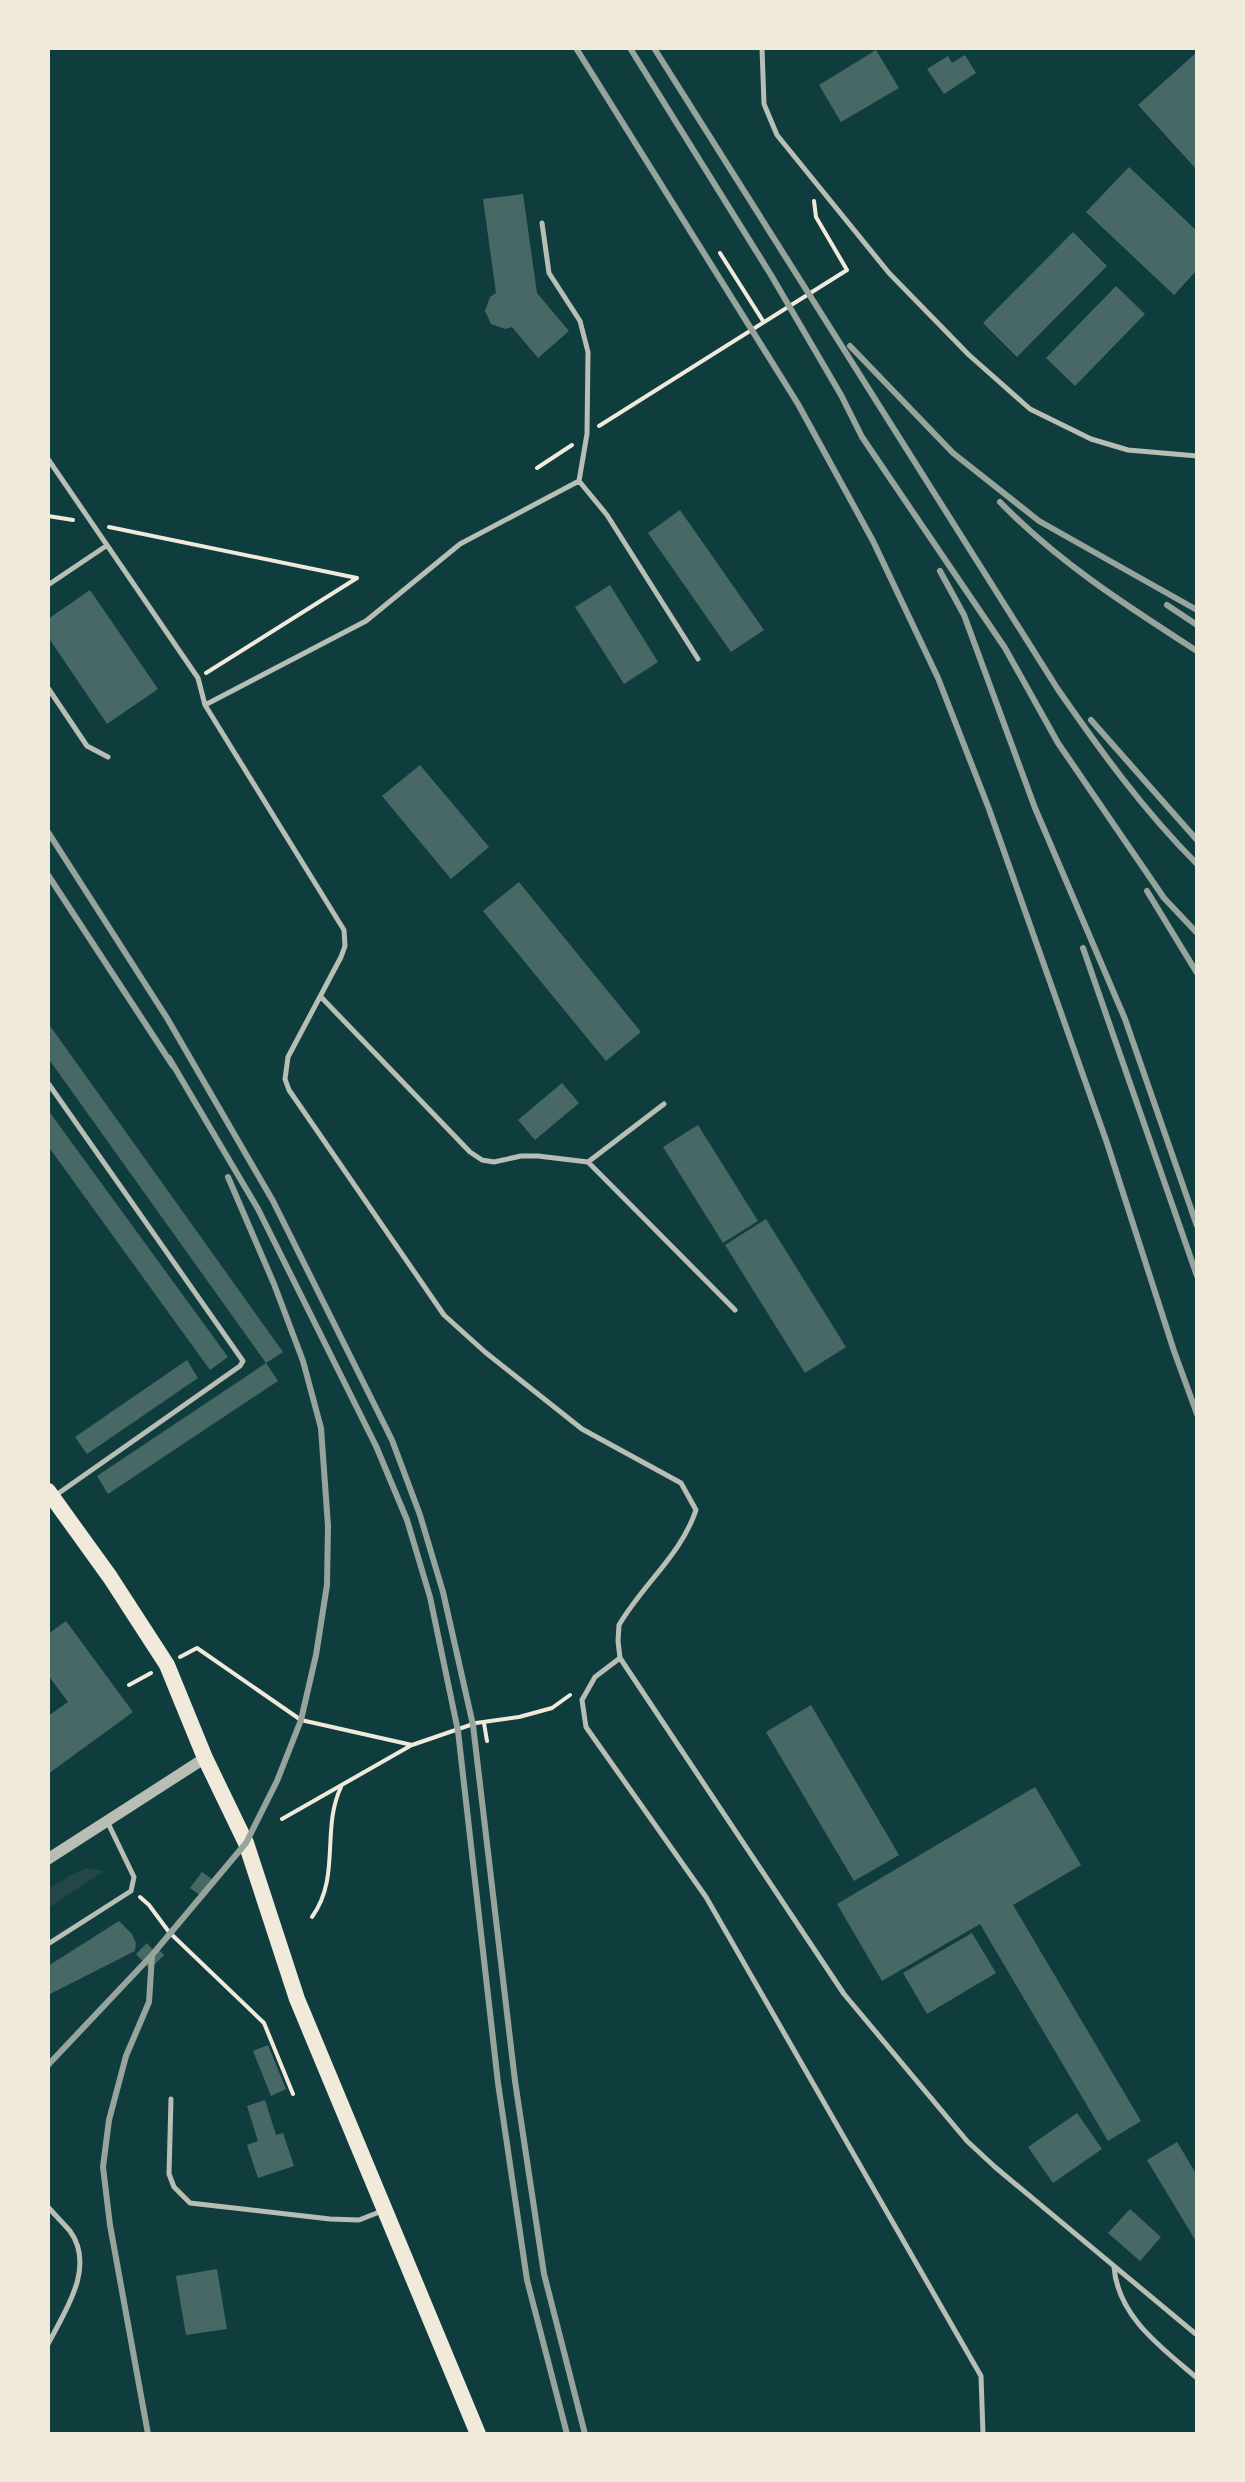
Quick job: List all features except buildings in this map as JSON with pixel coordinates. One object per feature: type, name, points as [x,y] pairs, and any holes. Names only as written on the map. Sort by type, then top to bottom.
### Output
[{"type":"highway","points":[[50,1494],[110,1577],[167,1665],[205,1758],[246,1843],[297,1999],[478,2434]]},
{"type":"street","points":[[48,1859],[205,1758]]},
{"type":"lane","points":[[762,48],[764,104],[777,135],[889,273],[969,355],[1030,409],[1091,439],[1128,450],[1197,456]]},
{"type":"lane","points":[[542,223],[549,273],[580,321],[588,352],[587,434],[579,481],[607,515],[698,659]]},
{"type":"lane","points":[[48,459],[198,678],[205,705],[344,930],[345,946],[288,1057],[285,1079],[289,1090],[444,1315],[485,1352],[582,1429],[681,1483],[696,1510],[678,1548],[619,1625],[620,1658],[844,1994],[980,2154],[1197,2335]]},
{"type":"lane","points":[[205,705],[366,621],[460,544],[579,481]]},
{"type":"lane","points":[[48,585],[106,546]]},
{"type":"lane","points":[[48,688],[87,746],[108,757]]},
{"type":"lane","points":[[321,997],[470,1152],[482,1160],[494,1162],[538,1156],[588,1162],[735,1310]]},
{"type":"lane","points":[[48,1083],[243,1361],[240,1366],[50,1494]]},
{"type":"lane","points":[[588,1162],[664,1104]]},
{"type":"lane","points":[[620,1658],[595,1677],[582,1700],[586,1727],[706,1897],[981,2376],[983,2434]]},
{"type":"lane","points":[[48,1944],[131,1891],[134,1877],[107,1821]]},
{"type":"lane","points":[[171,2099],[169,2174],[174,2187],[190,2203],[330,2219],[359,2220],[383,2210]]},
{"type":"lane","points":[[48,2207],[72,2233],[81,2271],[70,2303],[48,2344]]},
{"type":"lane","points":[[1114,2267],[1116,2286],[1140,2325],[1197,2378]]},
{"type":"path","points":[[657,388],[847,270],[816,217]]},
{"type":"path","points":[[720,253],[763,321]]},
{"type":"path","points":[[48,516],[357,578],[198,678]]},
{"type":"path","points":[[129,1685],[197,1648],[301,1720],[412,1745]]},
{"type":"path","points":[[282,1819],[412,1745],[484,1722],[552,1708],[595,1677]]},
{"type":"path","points":[[484,1722],[487,1741]]},
{"type":"path","points":[[312,1917],[325,1895],[329,1879],[333,1809],[342,1785]]},
{"type":"path","points":[[131,1891],[149,1905],[169,1932],[264,2023],[293,2094]]},
{"type":"shaded area","points":[[87,1868],[104,1871],[48,1908],[48,1889]]},
{"type":"railway","points":[[576,48],[798,404],[873,541],[938,678],[989,809],[1107,1143],[1197,1414]]},
{"type":"railway","points":[[630,48],[771,275],[862,437],[1005,648],[1058,743],[1164,898],[1197,933]]},
{"type":"railway","points":[[654,48],[1057,688],[1140,801],[1197,864]]},
{"type":"railway","points":[[850,346],[953,453],[1039,521],[1197,610]]},
{"type":"railway","points":[[1000,502],[1069,564],[1197,651]]},
{"type":"railway","points":[[940,571],[964,615],[1035,808],[1125,1019],[1197,1226]]},
{"type":"railway","points":[[1167,605],[1197,625]]},
{"type":"railway","points":[[1091,720],[1197,840]]},
{"type":"railway","points":[[48,832],[167,1018],[273,1201],[392,1440],[420,1515],[443,1592],[473,1725],[515,2081],[544,2274],[585,2434]]},
{"type":"railway","points":[[48,875],[173,1066]]},
{"type":"railway","points":[[1147,891],[1197,973]]},
{"type":"railway","points":[[1083,948],[1197,1276]]},
{"type":"railway","points":[[169,1058],[258,1209],[376,1446],[407,1520],[430,1597],[458,1731],[498,2083],[527,2280],[567,2434]]},
{"type":"railway","points":[[48,2065],[152,1955],[246,1843],[277,1781],[301,1720],[316,1655],[327,1585],[328,1526],[321,1428],[303,1361],[228,1177]]},
{"type":"railway","points":[[148,2434],[110,2225],[103,2167],[109,2120],[126,2056],[149,2002],[152,1955]]}]
